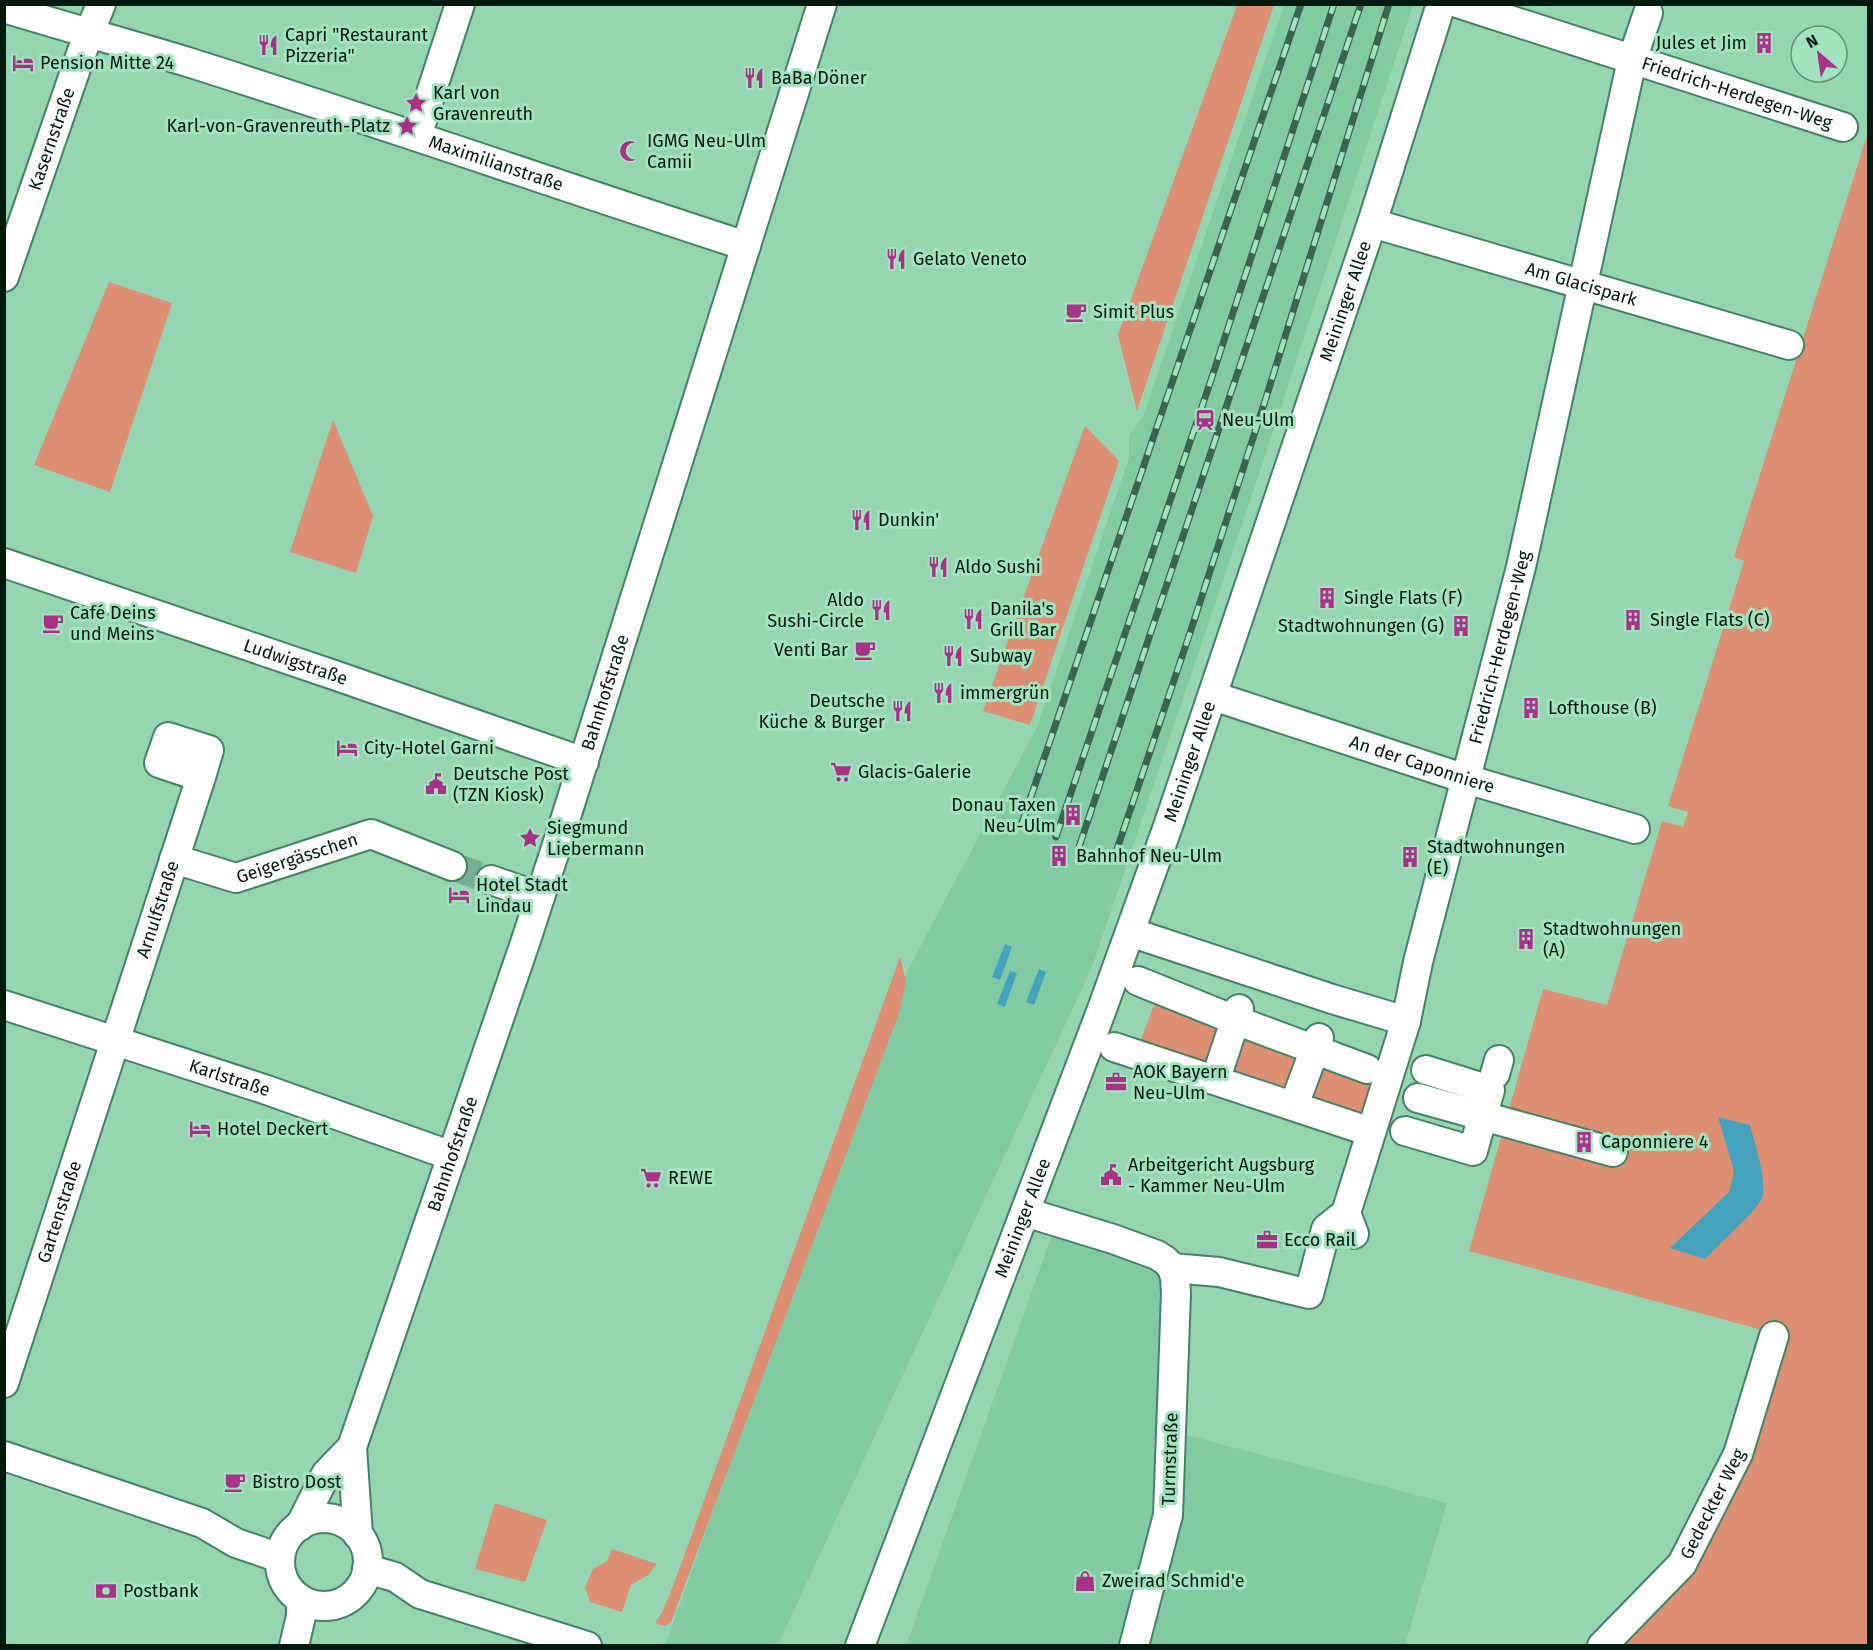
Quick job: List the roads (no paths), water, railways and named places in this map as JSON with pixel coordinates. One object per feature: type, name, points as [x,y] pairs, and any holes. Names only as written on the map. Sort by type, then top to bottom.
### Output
[{"type":"street","name":"Kasernstraße","points":[[4,277],[101,4]]},
{"type":"street","points":[[417,136],[460,4]]},
{"type":"street","name":"Bahnhofstraße","points":[[358,1535],[352,1447],[584,762],[822,4]]},
{"type":"street","name":"Meininger Allee","points":[[860,1646],[1130,932],[1213,696],[1372,223],[1441,4]]},
{"type":"street","name":"Friedrich-Herdegen-Weg","points":[[1460,4],[1569,45],[1626,58],[1843,127]]},
{"type":"street","name":"Maximilianstraße","points":[[4,8],[126,43],[417,136],[746,246]]},
{"type":"street","points":[[1626,58],[1643,9]]},
{"type":"street","name":"Friedrich-Herdegen-Weg","points":[[1172,1268],[1219,1272],[1309,1294],[1326,1229],[1350,1223],[1386,1128],[1418,962],[1521,567],[1584,285],[1626,58]]},
{"type":"street","name":"Am Glacispark","points":[[1372,223],[1789,345]]},
{"type":"street","name":"Ludwigstraße","points":[[4,563],[584,762]]},
{"type":"street","name":"An der Caponniere","points":[[1213,696],[1466,779],[1635,829]]},
{"type":"street","name":"Arnulfstraße","points":[[115,1041],[201,777]]},
{"type":"street","name":"Geigergässchen","points":[[174,859],[236,878],[371,834],[452,866]]},
{"type":"street","points":[[491,880],[540,897]]},
{"type":"street","points":[[1130,932],[1332,999],[1398,1069],[1492,1074]]},
{"type":"street","points":[[1218,1072],[1251,972]]},
{"type":"street","points":[[1138,981],[1239,1009],[1324,1044],[1345,1041],[1483,1116],[1613,1152]]},
{"type":"street","points":[[1297,1097],[1324,1044],[1332,999]]},
{"type":"street","name":"Karlstraße","points":[[4,1005],[264,1089],[452,1156]]},
{"type":"street","name":"Gartenstraße","points":[[4,1383],[115,1041]]},
{"type":"street","points":[[1114,1047],[1386,1128],[1473,1151],[1490,1090],[1492,1074]]},
{"type":"street","points":[[1398,1069],[1486,1069],[1492,1074]]},
{"type":"street","points":[[1025,1212],[1147,1251],[1166,1261],[1172,1268]]},
{"type":"street","name":"Turmstraße","points":[[1134,1646],[1168,1515],[1176,1293],[1172,1268]]},
{"type":"street","name":"Gedeckter Weg","points":[[1602,1646],[1682,1564],[1738,1454],[1774,1336]]},
{"type":"street","name":"Bahnhofstraße","points":[[289,1541],[326,1474],[352,1447]]},
{"type":"street","points":[[4,1456],[202,1523],[236,1543],[289,1541]]},
{"type":"street","points":[[329,1519],[344,1524],[358,1535],[366,1551],[364,1576],[349,1598],[341,1603],[322,1606],[307,1602],[287,1586],[280,1567],[289,1541],[309,1521],[329,1519]]},
{"type":"street","points":[[364,1576],[395,1578],[420,1594],[587,1646]]},
{"type":"street","points":[[295,1641],[307,1602]]},
{"type":"water","points":[[1005,944],[1012,947],[1000,980],[992,977]]},
{"type":"water","points":[[1039,969],[1046,972],[1034,1005],[1026,1002]]},
{"type":"water","points":[[1010,971],[1017,973],[1005,1007],[997,1004]]},
{"type":"water","points":[[1718,1117],[1750,1125],[1760,1162],[1763,1191],[1759,1204],[1705,1259],[1670,1248],[1729,1192],[1734,1171]]},
{"type":"tunnel","points":[[452,866],[491,880]]},
{"type":"railway","points":[[1021,826],[1301,4]]},
{"type":"railway","points":[[1056,837],[1210,383],[1334,4]]},
{"type":"railway","points":[[1079,847],[1361,4]]},
{"type":"railway","points":[[1114,858],[1265,401],[1389,4]]},
{"type":"place","name":"Jules et Jim","points":[[1764,43]]},
{"type":"place","name":"Capri \"Restaurant Pizzeria\"","points":[[268,45]]},
{"type":"place","name":"Pension Mitte 24","points":[[23,63]]},
{"type":"place","name":"BaBa Döner","points":[[754,78]]},
{"type":"place","name":"Karl von Gravenreuth","points":[[416,103]]},
{"type":"place","name":"Karl-von-Gravenreuth-Platz","points":[[407,126]]},
{"type":"place","name":"IGMG Neu-Ulm Camii","points":[[630,151]]},
{"type":"place","name":"Gelato Veneto","points":[[896,259]]},
{"type":"place","name":"Simit Plus","points":[[1076,312]]},
{"type":"place","name":"Neu-Ulm","points":[[1205,420]]},
{"type":"place","name":"Dunkin'","points":[[861,520]]},
{"type":"place","name":"Aldo Sushi","points":[[938,567]]},
{"type":"place","name":"Single Flats (F)","points":[[1327,598]]},
{"type":"place","name":"Aldo Sushi-Circle","points":[[881,610]]},
{"type":"place","name":"Danila's Grill Bar","points":[[973,619]]},
{"type":"place","name":"Single Flats (C)","points":[[1633,620]]},
{"type":"place","name":"Café Deins und Meins","points":[[53,623]]},
{"type":"place","name":"Stadtwohnungen (G)","points":[[1461,626]]},
{"type":"place","name":"Venti Bar","points":[[865,650]]},
{"type":"place","name":"Subway","points":[[953,656]]},
{"type":"place","name":"immergrün","points":[[943,693]]},
{"type":"place","name":"Lofthouse (B)","points":[[1531,708]]},
{"type":"place","name":"Deutsche Küche & Burger","points":[[902,711]]},
{"type":"place","name":"City-Hotel Garni","points":[[347,748]]},
{"type":"place","name":"Glacis-Galerie","points":[[841,772]]},
{"type":"place","name":"Deutsche Post (TZN Kiosk)","points":[[436,784]]},
{"type":"place","name":"Donau Taxen Neu-Ulm","points":[[1073,815]]},
{"type":"place","name":"Siegmund Liebermann","points":[[530,838]]},
{"type":"place","name":"Bahnhof Neu-Ulm","points":[[1059,856]]},
{"type":"place","name":"Stadtwohnungen (E)","points":[[1410,857]]},
{"type":"place","name":"Hotel Stadt Lindau","points":[[459,895]]},
{"type":"place","name":"Stadtwohnungen (A)","points":[[1526,939]]},
{"type":"place","name":"AOK Bayern Neu-Ulm","points":[[1116,1082]]},
{"type":"place","name":"Hotel Deckert","points":[[200,1129]]},
{"type":"place","name":"Caponniere 4","points":[[1584,1142]]},
{"type":"place","name":"Arbeitgericht Augsburg - Kammer Neu-Ulm","points":[[1111,1175]]},
{"type":"place","name":"REWE","points":[[651,1178]]},
{"type":"place","name":"Ecco Rail","points":[[1267,1240]]},
{"type":"place","name":"Bistro Dost","points":[[235,1482]]},
{"type":"place","name":"Zweirad Schmid'e","points":[[1085,1581]]},
{"type":"place","name":"Postbank","points":[[106,1591]]}]
